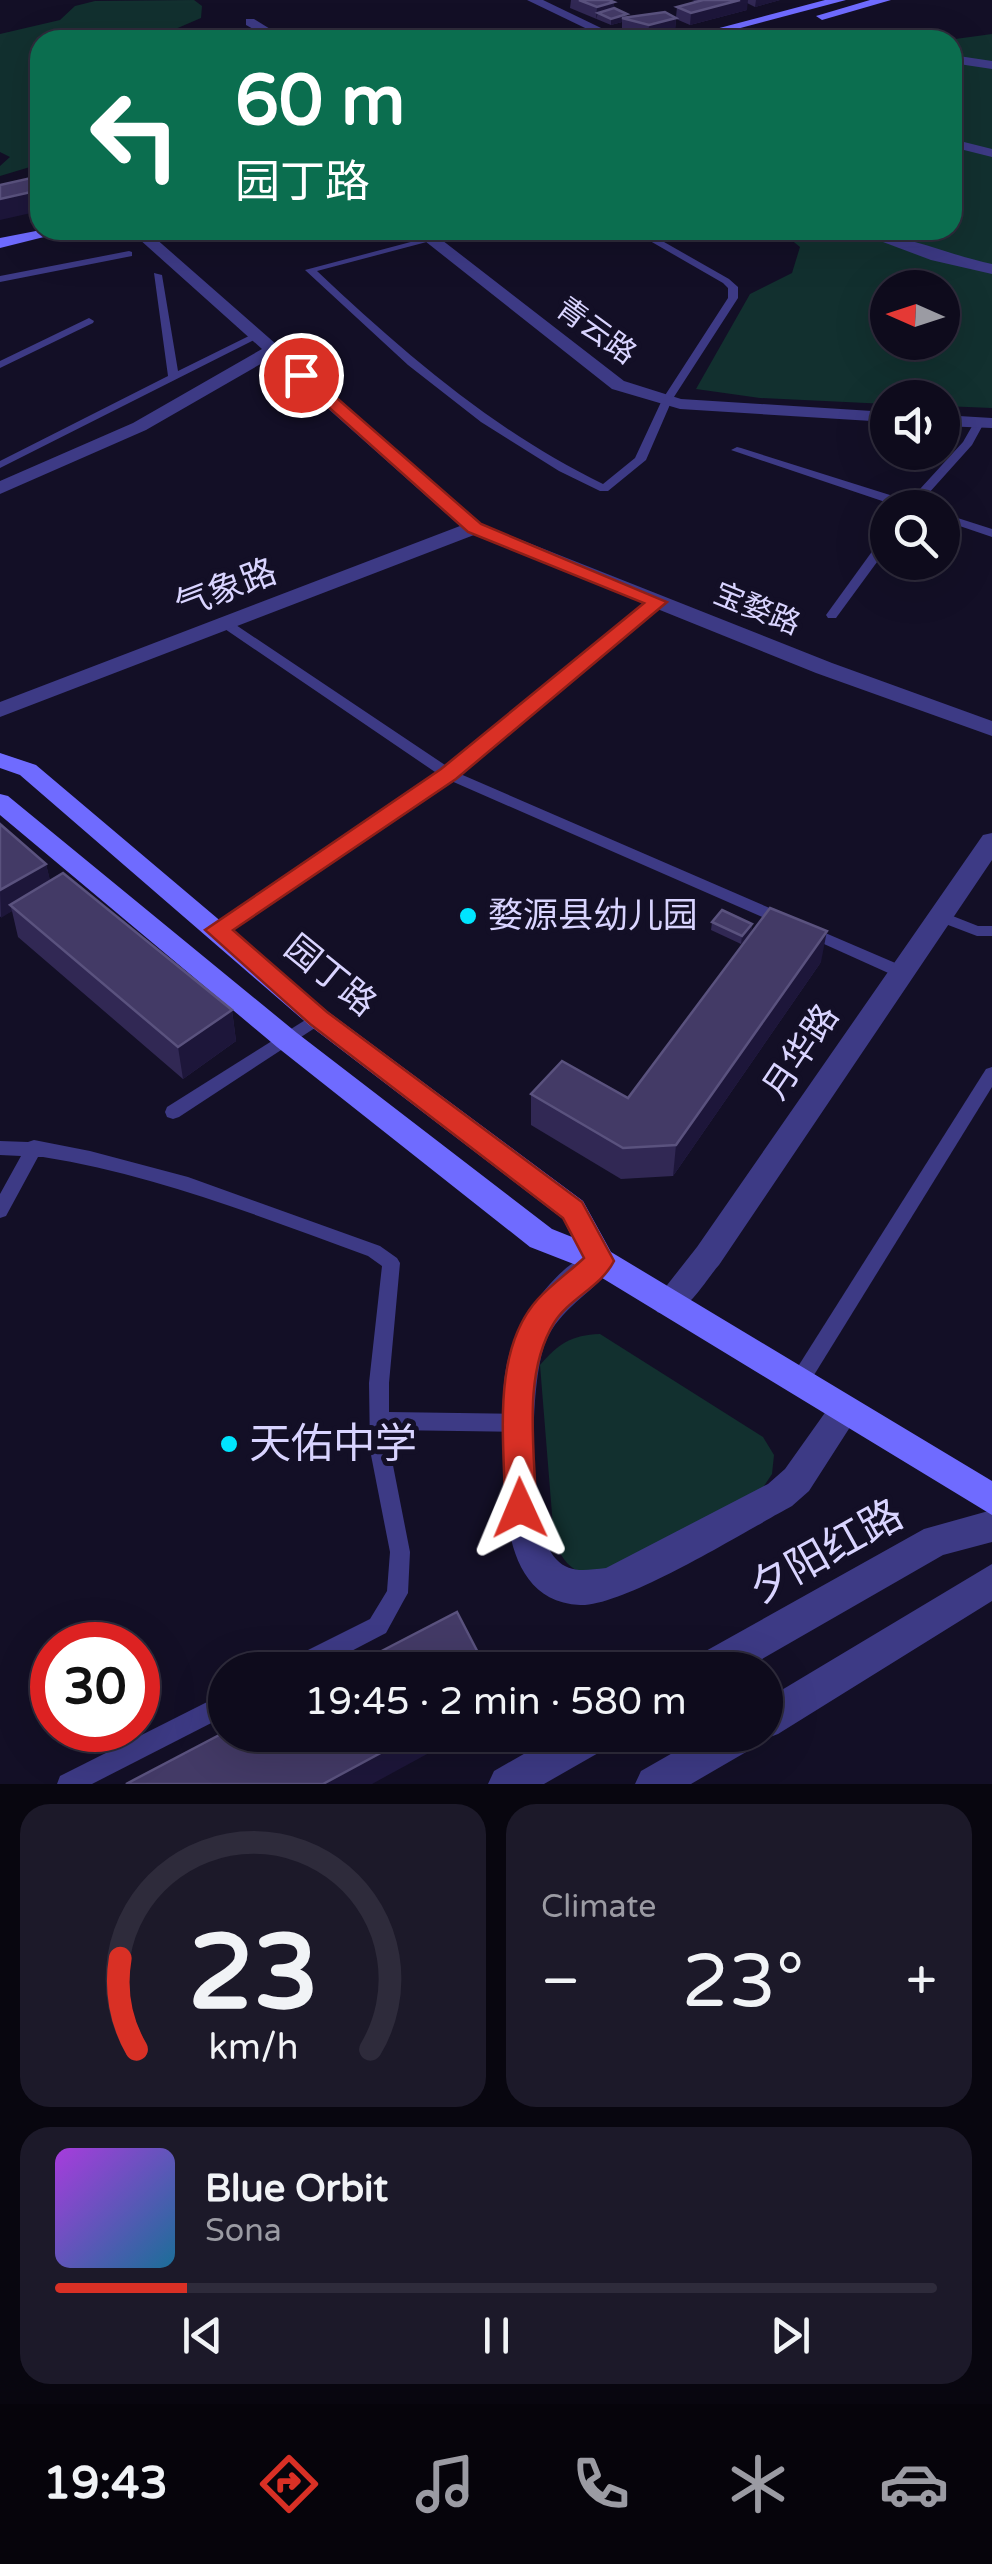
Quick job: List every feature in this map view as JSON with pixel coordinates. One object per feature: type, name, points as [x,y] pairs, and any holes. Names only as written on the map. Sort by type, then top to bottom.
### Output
[{"type":"main road","points":[[720,30],[840,0]]},
{"type":"main road","points":[[765,30],[885,0]]},
{"type":"main road","points":[[0,230],[30,224]]},
{"type":"main road","points":[[0,243],[30,237]]},
{"type":"main road","name":"园丁路","points":[[0,760],[28,770],[318,1018],[573,1210],[600,1261]]},
{"type":"main road","points":[[0,802],[287,1040],[541,1238],[600,1261],[992,1500]]},
{"type":"street","points":[[533,0],[598,30]]},
{"type":"street","points":[[250,22],[264,30]]},
{"type":"street","points":[[962,60],[992,64]]},
{"type":"street","points":[[962,144],[992,152]]},
{"type":"street","name":"宝婺路","points":[[148,240],[474,528],[824,668],[992,729]]},
{"type":"street","name":"青云路","points":[[433,240],[618,385],[666,400],[870,416]]},
{"type":"street","points":[[887,240],[937,257],[992,269]]},
{"type":"street","points":[[0,488],[69,460],[235,375],[265,343]]},
{"type":"street","points":[[960,421],[986,423]]},
{"type":"street","name":"气象路","points":[[0,710],[474,528]]},
{"type":"street","name":"月华路","points":[[668,1303],[708,1256],[992,841]]},
{"type":"street","points":[[600,1261],[546,1310],[528,1344],[520,1378],[520,1508],[531,1555],[541,1570],[564,1586],[588,1590],[609,1585],[780,1495],[797,1480],[845,1410]]},
{"type":"street","name":"夕阳红路","points":[[740,1652],[936,1541],[992,1526]]},
{"type":"street","points":[[783,1709],[992,1582]]},
{"type":"street","points":[[508,1784],[564,1752]]},
{"type":"street","points":[[654,1784],[710,1752]]},
{"type":"lane","points":[[406,240],[310,270],[391,346],[507,434],[604,488],[640,460],[666,400],[733,298],[733,288],[653,240]]},
{"type":"lane","points":[[0,279],[129,254]]},
{"type":"lane","points":[[157,274],[174,378]]},
{"type":"lane","points":[[0,364],[89,321]]},
{"type":"lane","points":[[0,466],[174,378],[265,343]]},
{"type":"lane","points":[[927,490],[986,423]]},
{"type":"lane","points":[[737,450],[870,492]]},
{"type":"lane","points":[[960,522],[992,533]]},
{"type":"lane","points":[[832,616],[870,563]]},
{"type":"lane","points":[[217,930],[448,774],[658,602]]},
{"type":"lane","points":[[226,624],[448,774],[901,972]]},
{"type":"lane","points":[[940,916],[977,931],[992,931]]},
{"type":"lane","points":[[173,1112],[318,1018]]},
{"type":"lane","points":[[799,1382],[992,1073]]},
{"type":"lane","points":[[0,1148],[34,1147],[154,1175],[374,1251],[391,1263],[380,1450],[400,1552],[397,1593],[378,1626],[327,1652]]},
{"type":"lane","points":[[0,1211],[34,1147]]},
{"type":"lane","points":[[380,1421],[520,1423]]},
{"type":"lane","points":[[68,1784],[208,1713]]},
{"type":"green space","points":[[194,0],[202,6],[201,18],[173,30],[30,30],[30,167],[0,176],[0,166],[10,157],[0,152],[0,34],[60,20],[75,6],[95,1]]},
{"type":"green space","points":[[992,34],[992,408],[960,407],[960,380],[870,380],[870,403],[760,398],[696,389],[750,294],[792,273],[800,247],[791,240],[962,240],[962,38]]},
{"type":"green space","points":[[600,1334],[763,1437],[774,1455],[772,1474],[754,1501],[595,1577],[569,1565],[554,1539],[540,1365],[566,1342]]},
{"type":"building","points":[[579,0],[609,0],[614,2],[597,7]]},
{"type":"building","points":[[703,0],[740,0],[691,13],[677,7]]},
{"type":"building","points":[[614,8],[627,14],[611,19],[598,13]]},
{"type":"building","points":[[665,12],[676,18],[649,25],[622,18]]},
{"type":"building","points":[[30,178],[30,192],[0,199],[0,185]]},
{"type":"building","points":[[0,824],[46,864],[0,890]]},
{"type":"building","points":[[63,873],[232,1010],[178,1047],[10,905]]},
{"type":"building","points":[[770,908],[827,931],[676,1145],[623,1148],[531,1094],[562,1061],[628,1098]]},
{"type":"building","points":[[722,910],[752,924],[742,936],[712,922]]},
{"type":"building","points":[[457,1612],[478,1652],[380,1652]]},
{"type":"building","points":[[208,1741],[208,1752],[382,1752],[323,1784],[126,1784]]},
{"type":"place","name":"婺源县幼儿园","points":[[468,916]]},
{"type":"place","name":"天佑中学","points":[[229,1444]]},
{"type":"route","points":[[301,375],[474,528],[658,602],[448,774],[217,930],[318,1018],[573,1210],[600,1261],[572,1282],[546,1310],[528,1344],[520,1378],[520,1508]]}]
